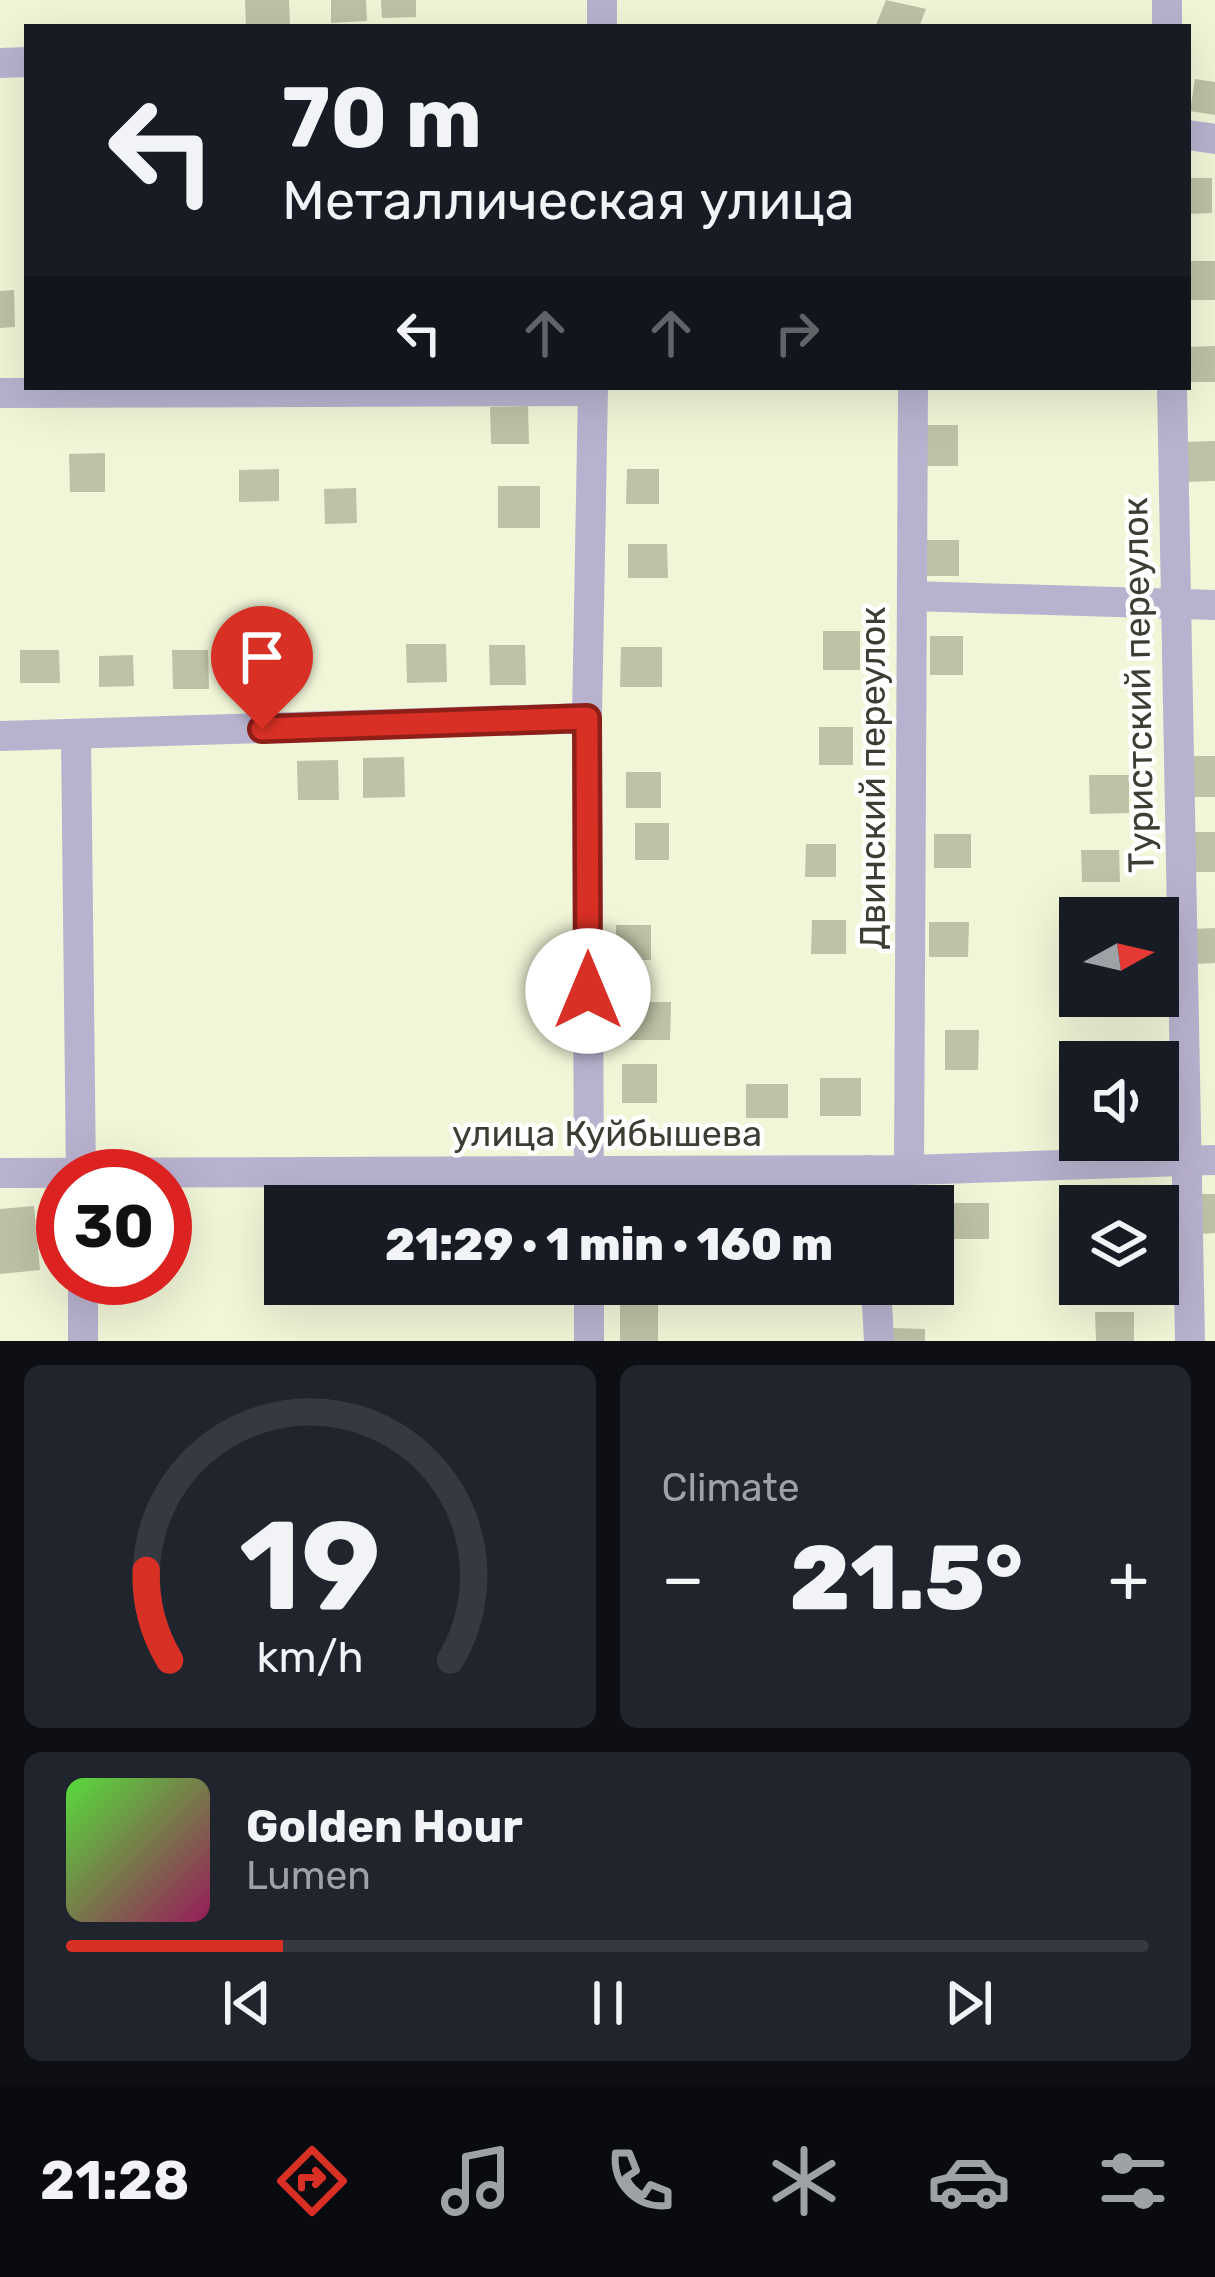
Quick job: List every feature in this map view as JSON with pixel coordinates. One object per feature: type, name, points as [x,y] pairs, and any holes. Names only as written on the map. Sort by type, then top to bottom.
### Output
[{"type":"street","points":[[0,392],[395,390]]},
{"type":"street","points":[[590,1185],[587,718],[593,390]]},
{"type":"street","name":"Двинский переулок","points":[[909,1170],[914,390]]},
{"type":"street","name":"Туристский переулок","points":[[1172,390],[1175,605],[1200,1161],[1190,1341]]},
{"type":"street","points":[[912,596],[1215,605]]},
{"type":"street","points":[[0,736],[587,718]]},
{"type":"street","points":[[76,736],[81,1149]]},
{"type":"street","name":"улица Куйбышева","points":[[192,1174],[909,1170],[1200,1161]]},
{"type":"street","points":[[869,1170],[870,1185]]},
{"type":"street","name":"улица Куйбышева","points":[[0,1174],[36,1174]]},
{"type":"street","points":[[82,1305],[83,1341]]},
{"type":"street","points":[[589,1305],[589,1341]]},
{"type":"street","points":[[877,1305],[879,1341]]},
{"type":"building","points":[[245,0],[289,0],[290,24],[246,24]]},
{"type":"building","points":[[331,0],[366,0],[367,21],[331,23]]},
{"type":"building","points":[[381,0],[416,0],[416,17],[382,18]]},
{"type":"building","points":[[886,0],[926,9],[920,24],[876,24]]},
{"type":"building","points":[[1195,79],[1215,82],[1215,115],[1191,111]]},
{"type":"building","points":[[1191,178],[1212,178],[1212,213],[1191,214]]},
{"type":"building","points":[[1191,261],[1215,261],[1215,300],[1191,300]]},
{"type":"building","points":[[14,290],[15,327],[0,328],[0,291]]},
{"type":"building","points":[[1215,346],[1215,382],[1191,382],[1191,347]]},
{"type":"building","points":[[528,406],[529,444],[491,444],[490,407]]},
{"type":"building","points":[[920,425],[958,425],[958,466],[920,466]]},
{"type":"building","points":[[1215,441],[1215,481],[1184,482],[1184,442]]},
{"type":"building","points":[[105,453],[105,492],[70,492],[69,454]]},
{"type":"building","points":[[279,469],[279,501],[239,502],[239,470]]},
{"type":"building","points":[[627,469],[659,469],[659,504],[626,504]]},
{"type":"building","points":[[498,486],[540,486],[540,528],[498,528]]},
{"type":"building","points":[[356,488],[357,523],[325,524],[324,489]]},
{"type":"building","points":[[925,540],[959,540],[959,576],[924,576]]},
{"type":"building","points":[[628,544],[667,544],[668,578],[628,578]]},
{"type":"building","points":[[823,631],[860,631],[860,670],[823,670]]},
{"type":"building","points":[[930,636],[963,636],[963,675],[930,675]]},
{"type":"building","points":[[406,644],[446,644],[447,682],[407,683]]},
{"type":"building","points":[[489,645],[525,645],[526,685],[490,685]]},
{"type":"building","points":[[621,647],[662,647],[662,687],[620,687]]},
{"type":"building","points":[[20,650],[59,650],[60,683],[20,683]]},
{"type":"building","points":[[172,650],[208,650],[209,689],[173,689]]},
{"type":"building","points":[[133,655],[134,686],[99,687],[99,656]]},
{"type":"building","points":[[819,727],[853,727],[853,765],[819,765]]},
{"type":"building","points":[[1186,756],[1215,756],[1215,797],[1187,797]]},
{"type":"building","points":[[404,757],[405,797],[363,798],[363,758]]},
{"type":"building","points":[[338,760],[339,800],[298,800],[297,761]]},
{"type":"building","points":[[626,772],[661,772],[661,808],[626,808]]},
{"type":"building","points":[[1089,775],[1129,775],[1129,813],[1090,814]]},
{"type":"building","points":[[635,823],[669,823],[669,860],[635,860]]},
{"type":"building","points":[[1187,832],[1215,832],[1215,872],[1188,872]]},
{"type":"building","points":[[934,834],[971,834],[971,868],[934,868]]},
{"type":"building","points":[[806,844],[836,844],[836,877],[805,877]]},
{"type":"building","points":[[1081,850],[1119,850],[1120,882],[1082,882]]},
{"type":"building","points":[[812,920],[846,920],[846,954],[811,954]]},
{"type":"building","points":[[929,922],[969,922],[968,957],[929,957]]},
{"type":"building","points":[[616,925],[651,925],[651,960],[616,960]]},
{"type":"building","points":[[1215,928],[1215,963],[1192,964],[1191,929]]},
{"type":"building","points":[[630,1002],[671,1002],[670,1040],[629,1040]]},
{"type":"building","points":[[945,1030],[979,1030],[978,1070],[945,1070]]},
{"type":"building","points":[[622,1064],[657,1064],[657,1103],[622,1103]]},
{"type":"building","points":[[820,1078],[861,1078],[861,1116],[820,1116]]},
{"type":"building","points":[[746,1084],[788,1084],[788,1118],[746,1118]]},
{"type":"building","points":[[1198,1194],[1215,1194],[1215,1233],[1199,1234]]},
{"type":"building","points":[[954,1203],[989,1203],[989,1239],[954,1239]]},
{"type":"building","points":[[34,1206],[36,1270],[0,1274],[0,1209]]},
{"type":"building","points":[[620,1305],[658,1305],[658,1341],[620,1341]]},
{"type":"building","points":[[1095,1312],[1134,1312],[1134,1341],[1096,1341]]},
{"type":"building","points":[[893,1328],[925,1329],[925,1341],[893,1341]]},
{"type":"route","points":[[262,729],[587,718],[588,991]]}]
